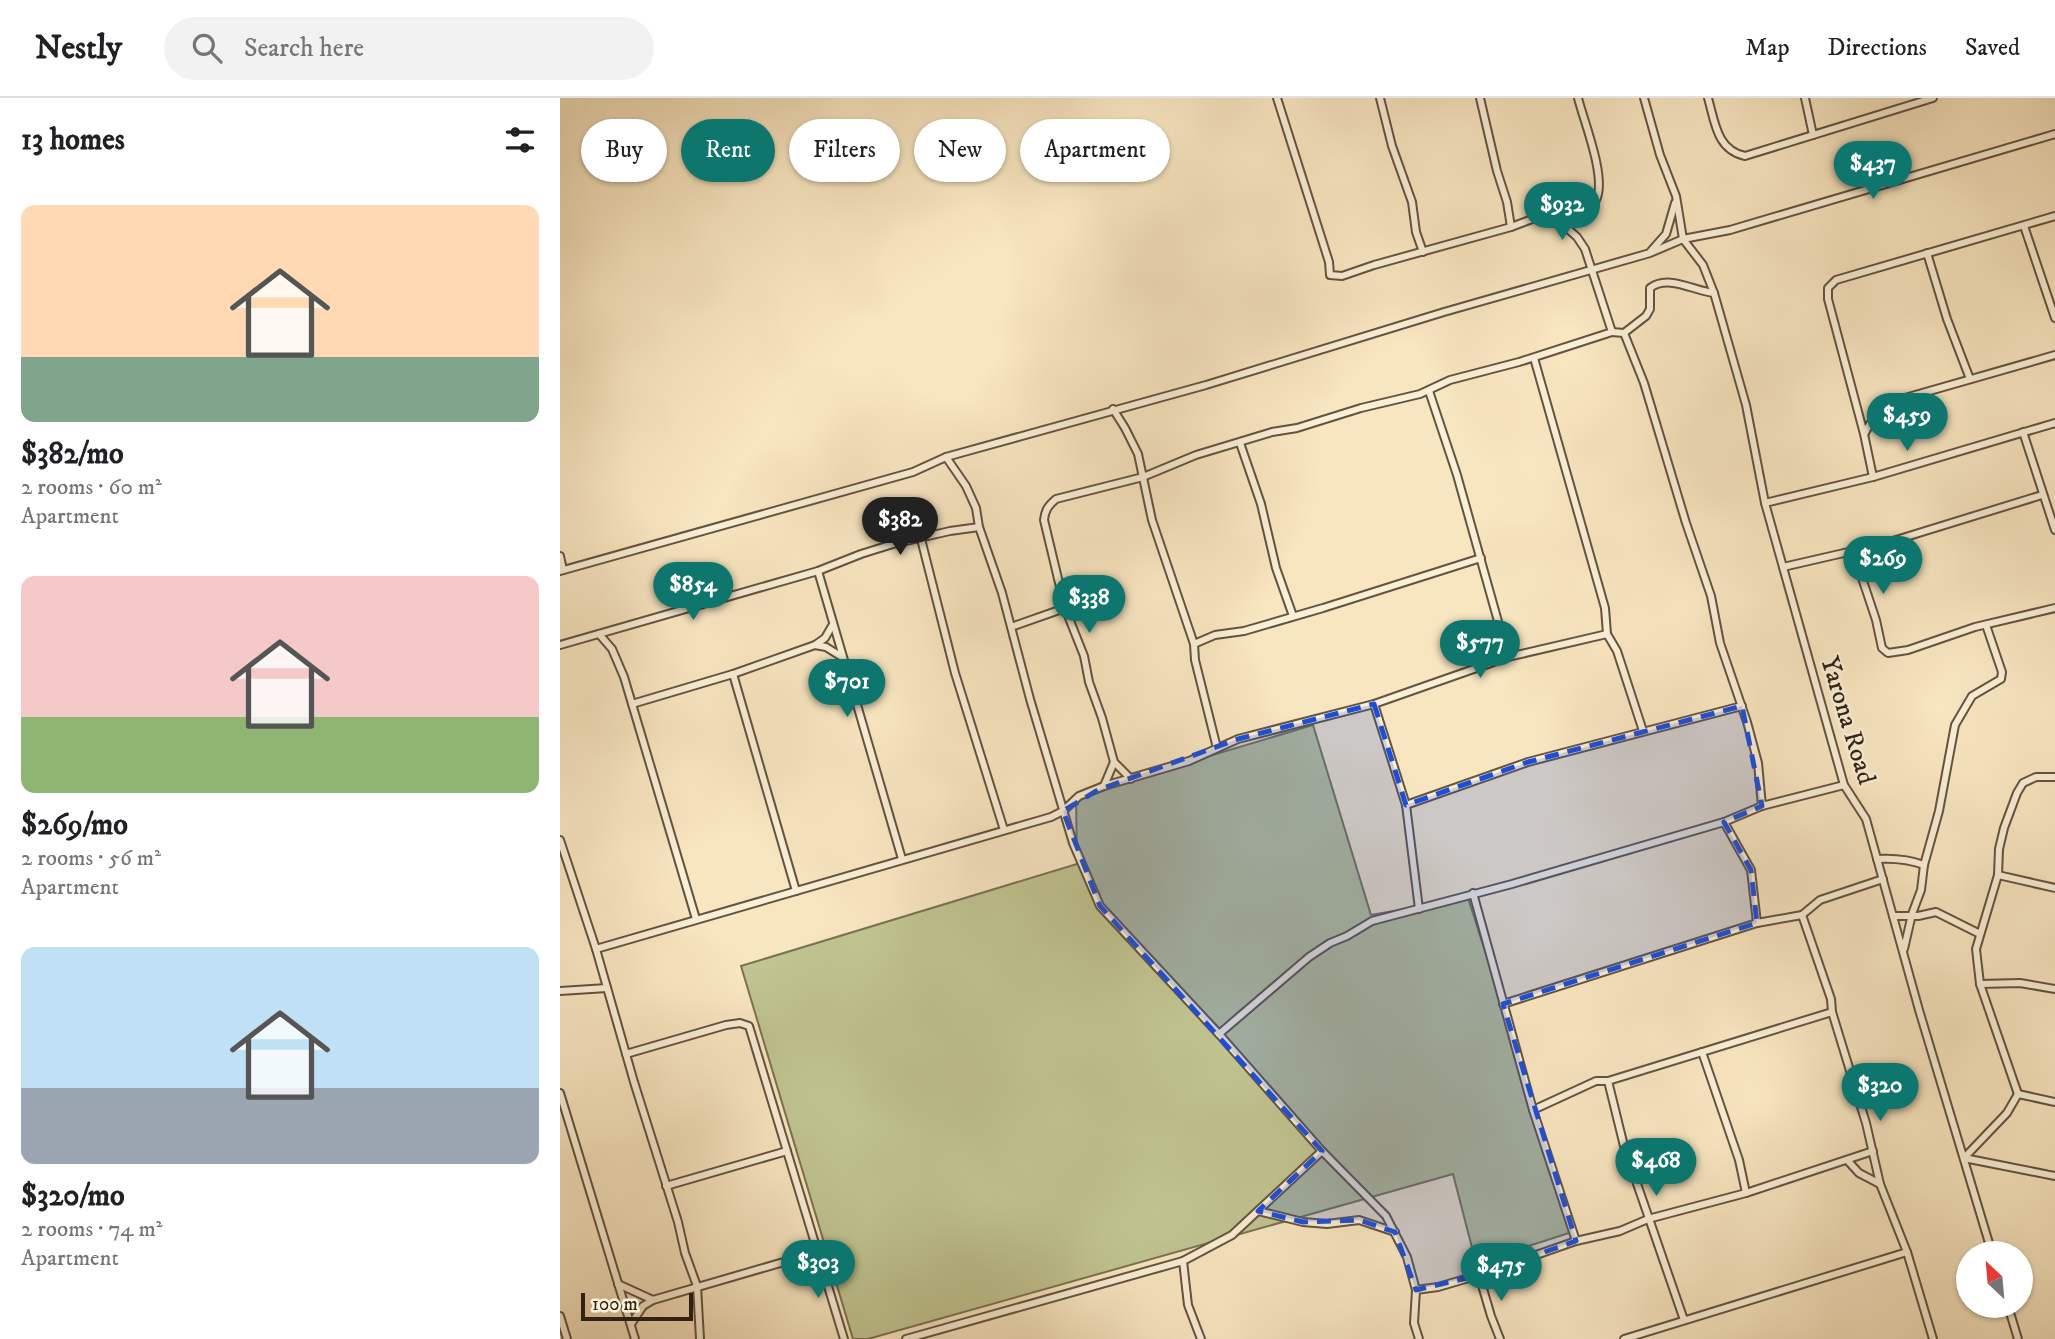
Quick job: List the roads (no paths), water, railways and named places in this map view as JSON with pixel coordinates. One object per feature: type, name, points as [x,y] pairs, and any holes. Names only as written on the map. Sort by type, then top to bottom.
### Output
[{"type":"street","points":[[1277,98],[1329,262],[1330,275],[1342,276],[1596,200],[1600,192],[1599,175],[1578,98]]},
{"type":"street","points":[[1380,98],[1392,146],[1412,202],[1416,232],[1423,252]]},
{"type":"street","points":[[1480,98],[1511,227]]},
{"type":"street","points":[[1644,98],[1660,155],[1676,195],[1683,239]]},
{"type":"street","points":[[1708,98],[1722,144],[1745,156],[1933,98]]},
{"type":"street","points":[[1805,98],[1813,135]]},
{"type":"street","points":[[560,556],[562,570],[913,472],[946,457],[1206,385],[1650,253],[1683,239],[1730,230],[2055,134]]},
{"type":"street","points":[[1650,253],[1667,234],[1676,195]]},
{"type":"street","points":[[1556,210],[1559,221],[1577,237],[1585,249],[1612,332]]},
{"type":"street","points":[[1873,477],[1828,299],[1828,288],[1836,280],[2055,216]]},
{"type":"street","points":[[2024,226],[2055,318]]},
{"type":"street","name":"Yarona Road","points":[[1683,239],[1703,265],[1714,293],[1746,405],[1765,503],[1844,785],[1866,819],[1919,1010],[1988,1241]]},
{"type":"street","points":[[1927,253],[1947,319],[1970,379]]},
{"type":"street","points":[[1131,779],[1114,762],[1089,682],[1084,656],[1065,608],[1044,520],[1045,510],[1056,499],[1143,477],[1196,455],[1272,432],[1297,428],[1429,391],[1450,380],[1534,358],[1612,332],[1624,332],[1646,316],[1650,309],[1650,288],[1663,282],[1714,293]]},
{"type":"street","points":[[1624,332],[1644,383],[1711,596],[1720,643],[1758,763],[1762,806]]},
{"type":"street","points":[[1864,434],[1872,418],[1905,398],[2055,355]]},
{"type":"street","points":[[1534,358],[1605,608],[1607,634],[1617,651],[1643,731]]},
{"type":"street","points":[[1429,391],[1457,475],[1508,657]]},
{"type":"street","points":[[1112,409],[1132,439],[1142,465],[1152,520],[1194,644],[1195,660],[1217,748]]},
{"type":"street","points":[[1765,503],[1873,477],[2055,423]]},
{"type":"street","points":[[2023,432],[2055,530]]},
{"type":"street","points":[[1240,443],[1261,504],[1276,568],[1293,616]]},
{"type":"street","points":[[946,457],[966,486],[976,509],[979,527],[987,545],[1063,811],[1073,843],[1100,906],[1219,1034],[1322,1151],[1386,1216],[1407,1257],[1416,1290],[1414,1323],[1419,1339]]},
{"type":"street","points":[[1783,567],[1860,550],[2042,495]]},
{"type":"street","points":[[560,645],[818,571],[860,554],[979,527]]},
{"type":"street","points":[[921,539],[956,673],[1004,830]]},
{"type":"street","points":[[1860,550],[1861,575],[1882,648],[1888,653],[1908,650],[1986,625],[2055,608]]},
{"type":"street","points":[[1194,644],[1215,635],[1244,631],[1481,558]]},
{"type":"street","points":[[818,571],[902,859]]},
{"type":"street","points":[[1011,627],[1065,608]]},
{"type":"street","points":[[1904,951],[1939,811],[1955,725],[1961,710],[1972,696],[2001,679],[2002,672],[1986,625]]},
{"type":"street","points":[[632,704],[733,674],[815,645],[825,638],[832,626]]},
{"type":"street","points":[[600,634],[618,662],[696,919]]},
{"type":"street","points":[[596,949],[1051,817],[1063,811],[1079,796],[1189,761],[1238,739],[1374,704],[1508,657],[1607,634]]},
{"type":"street","points":[[815,645],[826,647],[842,657]]},
{"type":"street","points":[[733,674],[796,891]]},
{"type":"street","points":[[1374,704],[1406,805],[1419,909]]},
{"type":"street","points":[[1406,805],[1528,762],[1742,706]]},
{"type":"street","points":[[1104,786],[1114,762]]},
{"type":"street","points":[[1964,1158],[2007,1113],[2018,1094],[1980,984],[1975,958],[1998,875],[2001,838],[2023,783],[2036,777],[2055,777]]},
{"type":"street","points":[[1219,1034],[1309,957],[1372,922],[1724,822],[1762,806],[1844,785]]},
{"type":"street","points":[[1724,822],[1751,870],[1757,923]]},
{"type":"street","points":[[560,840],[596,949],[697,1286],[700,1339]]},
{"type":"street","points":[[1877,859],[1913,860],[1924,865]]},
{"type":"street","points":[[1998,875],[2055,888]]},
{"type":"street","points":[[1503,1004],[1757,923],[1802,915],[1820,900],[1884,879]]},
{"type":"street","points":[[1473,893],[1533,1110],[1576,1241]]},
{"type":"street","points":[[1893,916],[1918,916],[1936,912],[1980,933]]},
{"type":"street","points":[[1802,915],[1831,999],[1832,1012],[1873,1151],[1880,1184],[1907,1252],[1933,1339]]},
{"type":"street","points":[[1980,984],[2020,983],[2055,989]]},
{"type":"street","points":[[560,991],[607,988]]},
{"type":"street","points":[[1533,1110],[1596,1081],[1608,1081],[1832,1012]]},
{"type":"street","points":[[626,1054],[726,1025],[740,1023],[749,1026],[844,1339]]},
{"type":"street","points":[[1702,1052],[1738,1160],[1746,1193]]},
{"type":"street","points":[[1608,1081],[1624,1146],[1684,1320]]},
{"type":"street","points":[[560,1093],[635,1339]]},
{"type":"street","points":[[2018,1094],[2055,1101]]},
{"type":"street","points":[[666,1186],[787,1151]]},
{"type":"street","points":[[906,1339],[1109,1281],[1170,1267],[1232,1235],[1322,1151]]},
{"type":"street","points":[[1416,1290],[1438,1287],[1479,1275],[1576,1241],[1620,1231],[1648,1219],[1746,1193],[1873,1151]]},
{"type":"street","points":[[1964,1158],[2055,1175]]},
{"type":"street","points":[[1848,1161],[1859,1173],[1880,1184]]},
{"type":"street","points":[[1258,1211],[1303,1222],[1327,1224],[1359,1220],[1395,1232]]},
{"type":"street","points":[[631,1324],[643,1306],[653,1300],[818,1252]]},
{"type":"street","points":[[1624,1339],[1907,1252]]},
{"type":"street","points":[[1183,1261],[1188,1305],[1201,1339]]},
{"type":"street","points":[[1170,1267],[1184,1279]]},
{"type":"street","points":[[1479,1275],[1500,1339]]},
{"type":"street","points":[[618,1284],[653,1300]]},
{"type":"street","points":[[560,1316],[567,1339]]},
{"type":"street","points":[[2012,1318],[2018,1339]]}]
